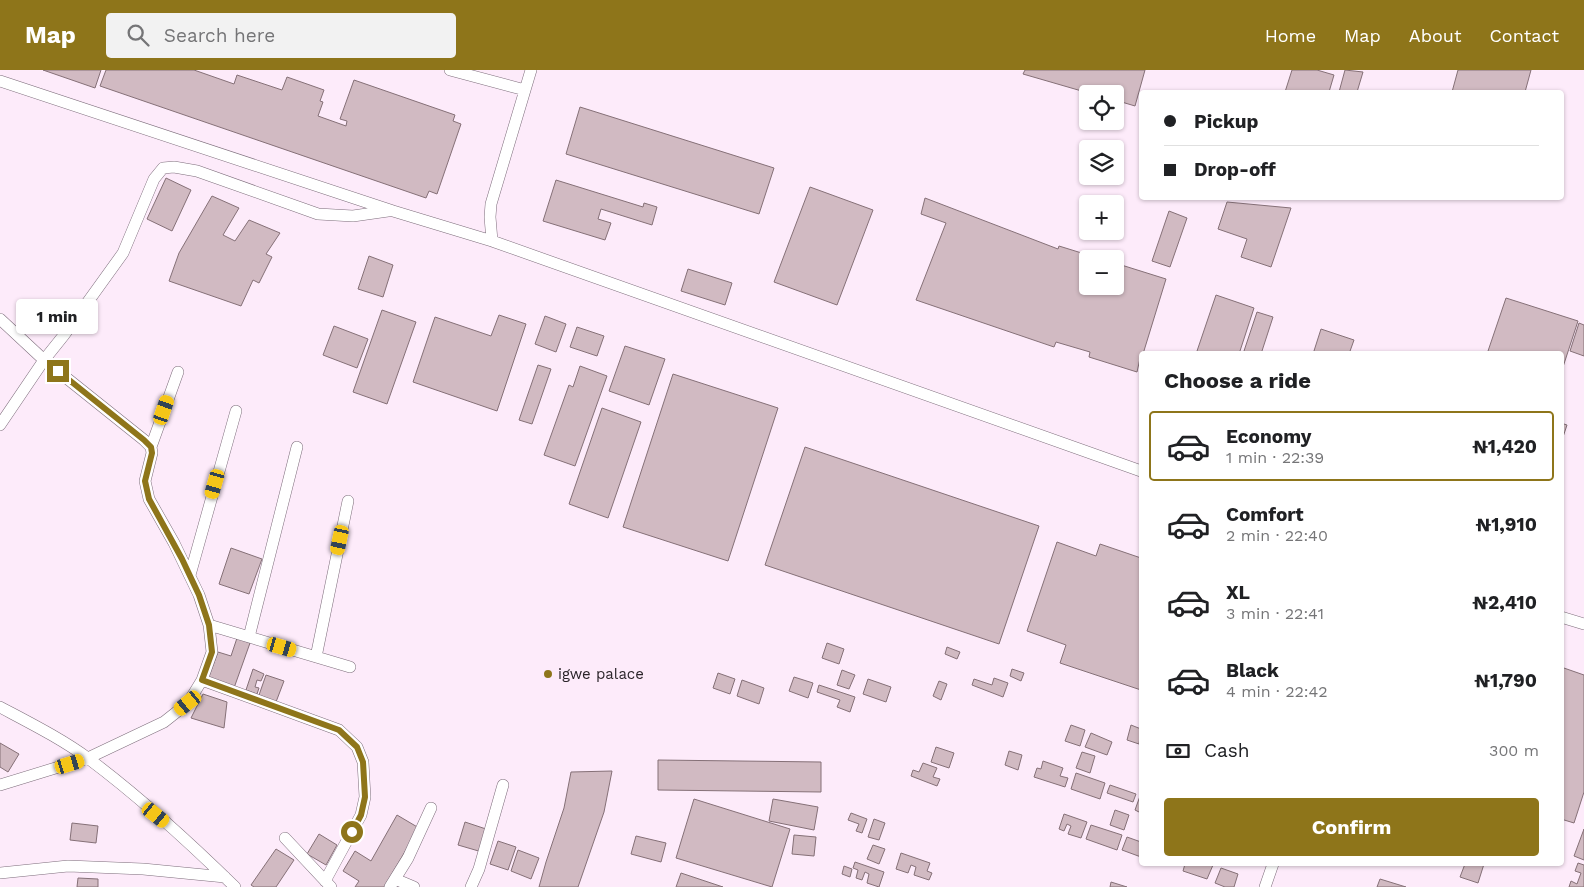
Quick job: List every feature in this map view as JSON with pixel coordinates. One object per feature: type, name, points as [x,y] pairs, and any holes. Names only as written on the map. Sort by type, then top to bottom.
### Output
[{"type":"street","points":[[450,70],[525,90]]},
{"type":"street","points":[[492,241],[490,204],[531,70]]},
{"type":"street","points":[[0,81],[392,211],[492,241],[1139,470]]},
{"type":"street","points":[[0,425],[44,360],[123,252],[154,179],[162,168],[174,167],[197,171],[318,214],[353,216],[392,211]]},
{"type":"street","points":[[0,319],[44,360],[151,447]]},
{"type":"street","points":[[0,785],[88,758],[164,722],[188,703],[202,680],[212,652],[209,625],[190,575],[149,499],[145,481],[152,453],[151,447],[178,372]]},
{"type":"street","points":[[190,575],[236,411]]},
{"type":"street","points":[[249,637],[297,447]]},
{"type":"street","points":[[316,657],[348,501]]},
{"type":"street","points":[[1564,618],[1584,624]]},
{"type":"street","points":[[209,625],[350,667]]},
{"type":"street","points":[[202,680],[339,730],[357,747],[363,762],[365,797],[361,815],[328,884],[285,838]]},
{"type":"street","points":[[0,707],[88,758],[184,837],[235,887]]},
{"type":"street","points":[[471,887],[479,869],[503,785]]},
{"type":"street","points":[[414,887],[392,883],[408,858],[430,808]]},
{"type":"street","points":[[0,873],[68,866],[143,869],[225,877]]},
{"type":"street","points":[[1264,887],[1272,866]]},
{"type":"building","points":[[43,70],[101,70],[95,88]]},
{"type":"building","points":[[106,70],[194,70],[234,84],[237,75],[282,90],[287,77],[324,90],[320,101],[323,102],[318,116],[346,126],[347,121],[340,119],[354,80],[455,115],[453,121],[461,124],[437,194],[429,191],[426,198],[100,86]]},
{"type":"building","points":[[1025,70],[1145,70],[1135,106],[1124,103],[1124,85],[1079,85],[1079,90],[1023,74]]},
{"type":"building","points":[[1292,70],[1317,70],[1334,75],[1330,90],[1286,90]]},
{"type":"building","points":[[1345,70],[1363,72],[1358,90],[1340,90]]},
{"type":"building","points":[[1458,70],[1531,70],[1526,90],[1453,90]]},
{"type":"building","points":[[580,107],[774,168],[759,214],[566,154]]},
{"type":"building","points":[[166,178],[191,190],[172,231],[147,219]]},
{"type":"building","points":[[556,180],[643,207],[644,203],[657,207],[652,225],[601,209],[598,219],[611,223],[605,240],[543,221]]},
{"type":"building","points":[[810,187],[873,210],[837,305],[774,282]]},
{"type":"building","points":[[212,196],[239,208],[223,235],[235,241],[249,220],[280,233],[266,254],[272,257],[259,283],[253,280],[241,306],[169,281],[179,253]]},
{"type":"building","points":[[925,198],[1058,249],[1059,246],[1079,252],[1079,295],[1124,295],[1124,266],[1166,279],[1144,351],[1139,351],[1137,372],[1089,357],[1090,352],[1056,342],[1054,347],[916,300],[946,223],[921,214]]},
{"type":"building","points":[[1227,202],[1291,208],[1271,267],[1241,257],[1247,239],[1218,229]]},
{"type":"building","points":[[1169,211],[1187,218],[1170,267],[1152,261]]},
{"type":"building","points":[[369,256],[393,265],[383,297],[358,289]]},
{"type":"building","points":[[688,269],[732,283],[725,305],[681,291]]},
{"type":"building","points":[[1216,295],[1254,308],[1240,351],[1197,351]]},
{"type":"building","points":[[1506,298],[1578,321],[1564,364],[1564,351],[1488,351]]},
{"type":"building","points":[[382,310],[416,322],[387,404],[353,392]]},
{"type":"building","points":[[1257,312],[1273,317],[1262,351],[1244,351]]},
{"type":"building","points":[[499,315],[526,324],[497,411],[413,382],[435,317],[491,336]]},
{"type":"building","points":[[545,316],[566,324],[556,352],[535,344]]},
{"type":"building","points":[[1579,323],[1584,325],[1584,356],[1570,351]]},
{"type":"building","points":[[334,326],[368,339],[357,368],[323,355]]},
{"type":"building","points":[[577,327],[604,336],[597,356],[570,347]]},
{"type":"building","points":[[1321,329],[1354,340],[1350,351],[1314,351]]},
{"type":"building","points":[[625,346],[665,359],[649,405],[609,391]]},
{"type":"building","points":[[538,365],[551,369],[532,424],[519,420]]},
{"type":"building","points":[[580,366],[607,376],[575,466],[544,455],[569,385],[573,387]]},
{"type":"building","points":[[673,374],[778,408],[728,561],[623,527]]},
{"type":"building","points":[[602,408],[641,422],[608,518],[569,504]]},
{"type":"building","points":[[805,447],[1039,526],[999,644],[765,565]]},
{"type":"building","points":[[1057,542],[1096,556],[1100,544],[1139,557],[1139,689],[1060,663],[1066,645],[1027,631]]},
{"type":"building","points":[[231,548],[262,559],[249,594],[219,584]]},
{"type":"building","points":[[237,638],[250,643],[234,688],[208,679],[218,652],[231,656]]},
{"type":"building","points":[[827,643],[844,649],[839,664],[822,658]]},
{"type":"building","points":[[947,647],[960,652],[957,659],[945,654]]},
{"type":"building","points":[[1564,668],[1584,675],[1584,792],[1574,823],[1564,820]]},
{"type":"building","points":[[253,669],[264,674],[261,681],[257,680],[255,687],[259,688],[257,694],[246,690]]},
{"type":"building","points":[[1012,669],[1024,673],[1021,681],[1010,676]]},
{"type":"building","points":[[842,670],[855,675],[849,689],[837,685]]},
{"type":"building","points":[[718,673],[735,679],[730,694],[713,688]]},
{"type":"building","points":[[266,675],[284,681],[276,702],[259,695]]},
{"type":"building","points":[[794,677],[813,683],[808,698],[789,691]]},
{"type":"building","points":[[994,678],[1008,683],[1003,697],[972,685],[974,679],[992,685]]},
{"type":"building","points":[[868,679],[891,687],[886,702],[863,694]]},
{"type":"building","points":[[742,680],[764,688],[759,704],[737,696]]},
{"type":"building","points":[[939,681],[947,684],[941,700],[933,696]]},
{"type":"building","points":[[819,685],[855,697],[850,712],[837,707],[840,700],[817,692]]},
{"type":"building","points":[[203,694],[227,702],[224,728],[191,718]]},
{"type":"building","points":[[1071,725],[1085,730],[1080,746],[1065,741]]},
{"type":"building","points":[[1131,725],[1139,728],[1139,744],[1127,740]]},
{"type":"building","points":[[1091,733],[1112,742],[1107,755],[1085,747]]},
{"type":"building","points":[[0,743],[19,754],[8,772],[0,767]]},
{"type":"building","points":[[936,747],[954,753],[949,768],[931,762]]},
{"type":"building","points":[[1009,751],[1022,755],[1018,770],[1005,765]]},
{"type":"building","points":[[1082,752],[1095,756],[1090,773],[1076,768]]},
{"type":"building","points":[[658,760],[821,762],[821,792],[658,790]]},
{"type":"building","points":[[1043,761],[1063,768],[1060,776],[1068,778],[1065,787],[1034,777],[1037,768],[1041,769]]},
{"type":"building","points":[[923,763],[937,768],[933,777],[940,779],[937,786],[911,776],[913,770],[919,772]]},
{"type":"building","points":[[612,771],[604,812],[578,887],[539,887],[564,808],[571,772]]},
{"type":"building","points":[[1076,773],[1105,783],[1100,799],[1071,789]]},
{"type":"building","points":[[1110,785],[1136,794],[1133,802],[1107,793]]},
{"type":"building","points":[[694,799],[790,829],[772,887],[676,858]]},
{"type":"building","points":[[773,799],[818,807],[814,830],[769,821]]},
{"type":"building","points":[[1139,799],[1139,812],[1135,810]]},
{"type":"building","points":[[1115,810],[1129,815],[1124,830],[1110,825]]},
{"type":"building","points":[[851,813],[867,819],[862,833],[856,831],[859,824],[848,820]]},
{"type":"building","points":[[1064,814],[1087,822],[1081,838],[1068,834],[1071,826],[1067,824],[1064,831],[1059,829]]},
{"type":"building","points":[[397,815],[419,828],[384,887],[355,887],[359,881],[343,871],[355,851],[371,861]]},
{"type":"building","points":[[874,819],[885,823],[879,840],[868,837]]},
{"type":"building","points":[[465,822],[489,830],[482,852],[458,845]]},
{"type":"building","points":[[72,823],[98,826],[96,843],[70,840]]},
{"type":"building","points":[[1091,825],[1122,835],[1117,850],[1086,839]]},
{"type":"building","points":[[1584,829],[1584,860],[1574,856]]},
{"type":"building","points":[[319,834],[337,845],[326,865],[307,854]]},
{"type":"building","points":[[794,835],[816,837],[814,856],[792,854]]},
{"type":"building","points":[[636,836],[666,843],[661,862],[631,854]]},
{"type":"building","points":[[1127,837],[1139,841],[1139,856],[1122,850]]},
{"type":"building","points":[[498,841],[516,847],[508,870],[490,864]]},
{"type":"building","points":[[873,845],[885,849],[879,864],[867,859]]},
{"type":"building","points":[[276,849],[294,860],[276,887],[254,887],[251,885]]},
{"type":"building","points":[[518,850],[539,858],[531,879],[511,871]]},
{"type":"building","points":[[901,853],[930,863],[927,871],[932,873],[929,880],[914,875],[916,867],[911,865],[908,873],[896,869]]},
{"type":"building","points":[[855,862],[884,872],[879,887],[867,883],[869,874],[865,872],[862,880],[856,878],[858,870],[853,868]]},
{"type":"building","points":[[1578,863],[1584,865],[1584,887],[1569,887],[1571,881],[1577,884],[1581,873],[1575,871]]},
{"type":"building","points":[[844,866],[852,869],[850,877],[842,874]]},
{"type":"building","points":[[1184,866],[1213,866],[1207,879],[1183,871]]},
{"type":"building","points":[[1464,866],[1483,866],[1478,883],[1460,877]]},
{"type":"building","points":[[1221,868],[1238,874],[1234,887],[1225,887],[1215,883]]},
{"type":"building","points":[[681,873],[723,887],[676,887]]},
{"type":"building","points":[[78,878],[98,879],[98,887],[77,887]]},
{"type":"building","points":[[1380,879],[1406,887],[1377,887]]},
{"type":"building","points":[[1111,882],[1127,887],[1110,887]]},
{"type":"place","name":"igwe palace","points":[[548,674]]},
{"type":"route","points":[[58,371],[151,447],[152,453],[145,481],[149,499],[182,559],[199,595],[209,625],[212,652],[202,680],[339,730],[357,747],[363,762],[365,797],[361,815],[352,832]]}]
